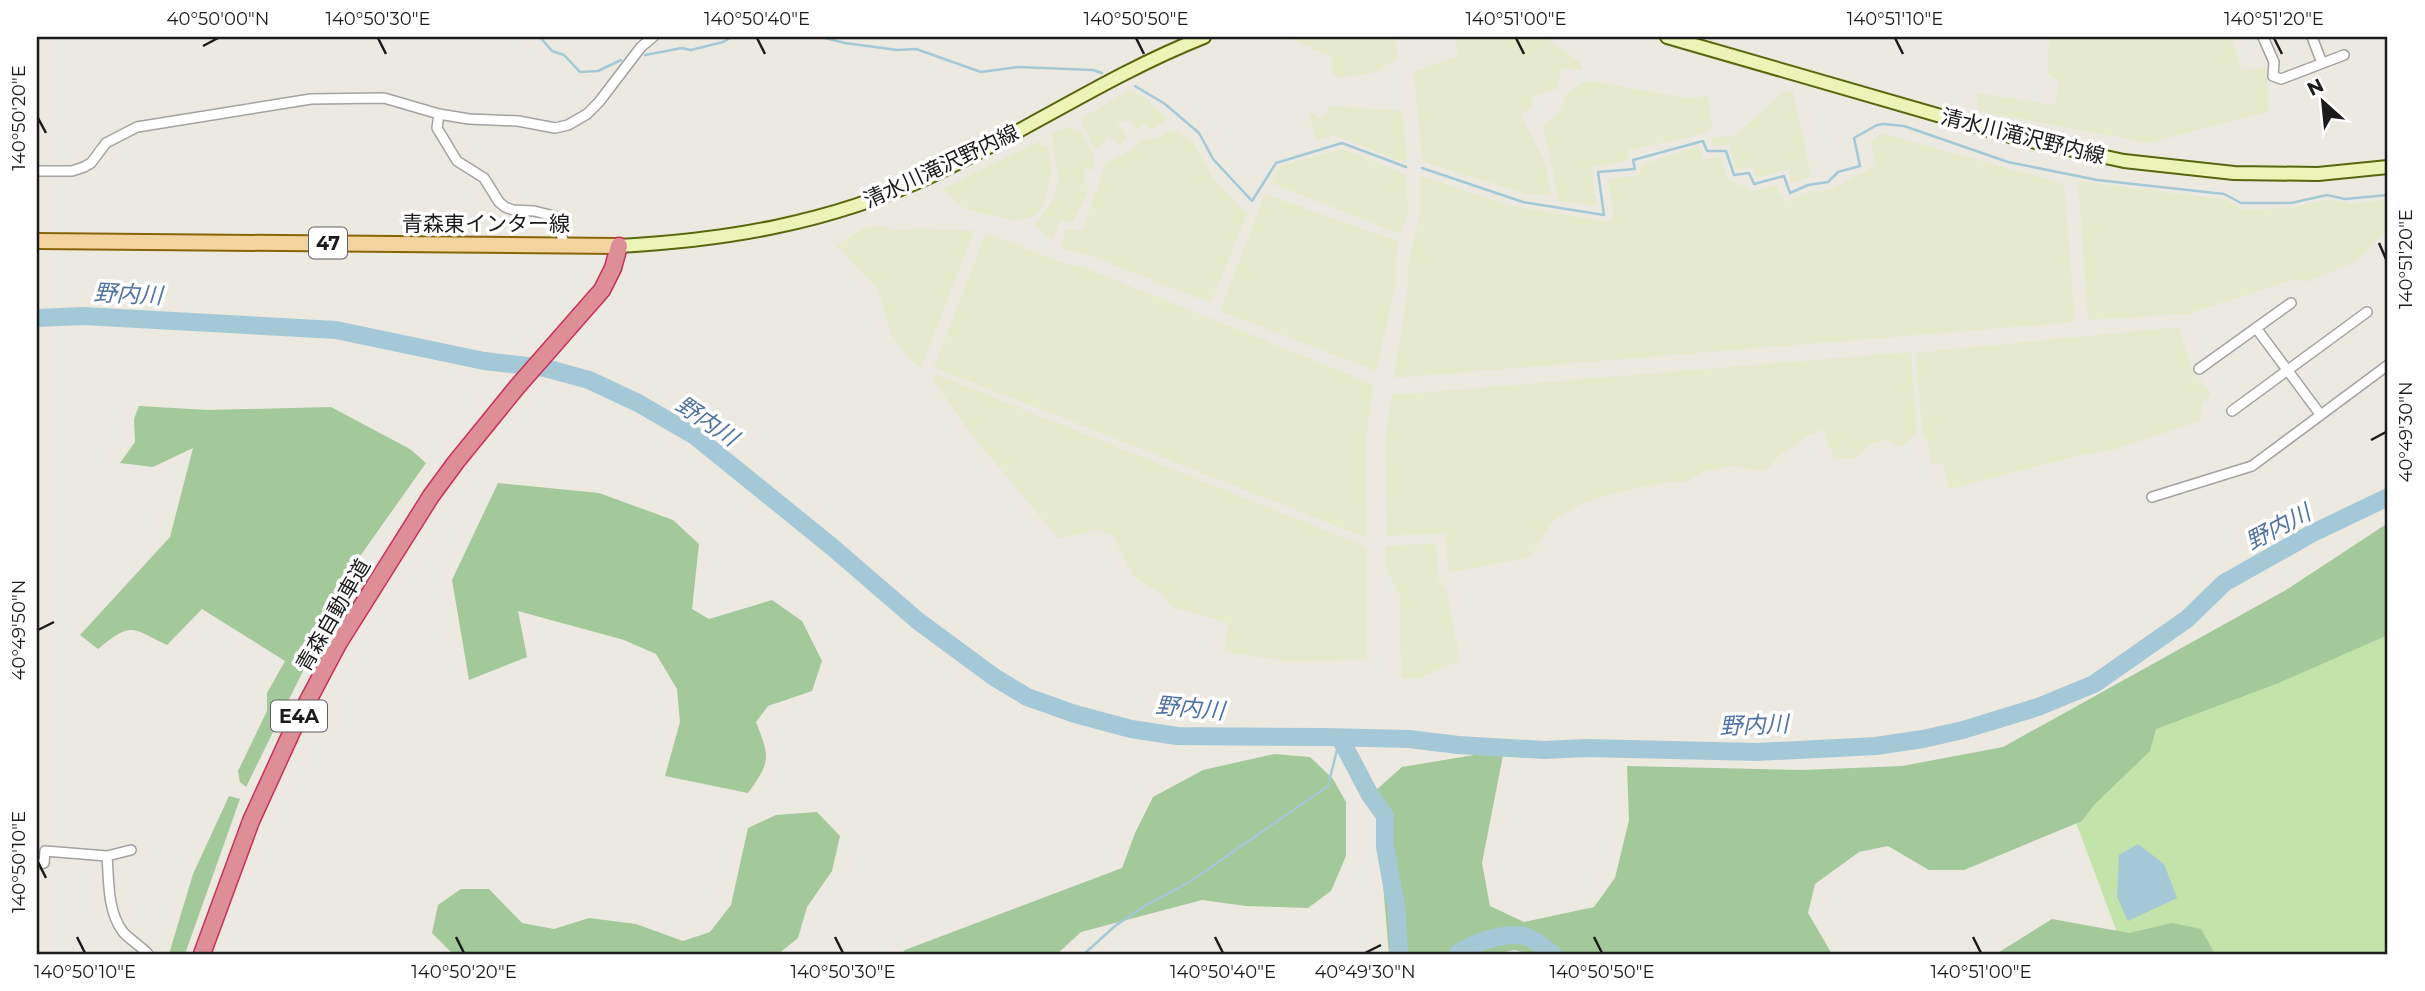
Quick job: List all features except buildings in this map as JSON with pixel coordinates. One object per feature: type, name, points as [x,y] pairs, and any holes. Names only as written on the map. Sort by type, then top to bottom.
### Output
[{"type":"highway","name":"青森自動車道","points":[[202,954],[251,821],[294,727],[338,644],[431,496],[456,462],[607,282],[619,246]]},
{"type":"main road","name":"清水川滝沢野内線","points":[[619,246],[679,243],[753,233],[815,219],[877,199],[981,152],[1127,73],[1204,37]]},
{"type":"main road","name":"清水川滝沢野内線","points":[[1667,37],[2017,138],[2123,162],[2234,173],[2318,174],[2388,167]]},
{"type":"main road","name":"青森東インター線","points":[[37,241],[619,246]]},
{"type":"street","points":[[37,172],[72,171],[84,167],[106,143],[137,127],[311,99],[384,98],[439,114],[518,121],[555,128],[568,125],[587,114],[641,47],[653,37]]},
{"type":"street","points":[[2263,37],[2274,62],[2273,76],[2281,79],[2344,55]]},
{"type":"street","points":[[2312,37],[2322,63]]},
{"type":"street","points":[[439,114],[437,128],[457,161],[484,178],[505,207],[554,216],[565,245]]},
{"type":"street","points":[[2199,369],[2291,303]]},
{"type":"street","points":[[2232,411],[2367,312]]},
{"type":"street","points":[[2256,328],[2320,414]]},
{"type":"street","points":[[2152,497],[2252,466],[2388,365]]},
{"type":"street","points":[[37,864],[44,863],[45,851],[107,856],[131,850]]},
{"type":"street","points":[[107,856],[114,913],[123,931],[148,954]]},
{"type":"green space","points":[[1286,37],[1395,37],[1398,59],[1373,73],[1338,78],[1332,73],[1333,57]]},
{"type":"green space","points":[[1456,37],[1545,37],[1580,62],[1582,70],[1561,68],[1557,89],[1532,97],[1532,107],[1521,116],[1545,162],[1551,195],[1527,194],[1422,161],[1414,72],[1457,56]]},
{"type":"green space","points":[[2049,37],[2231,37],[2242,70],[2266,67],[2269,111],[2149,143],[1979,111],[1976,93],[2055,105],[2059,82],[2048,73]]},
{"type":"green space","points":[[1591,81],[1691,99],[1708,95],[1712,128],[1703,134],[1629,150],[1627,161],[1592,167],[1596,206],[1559,201],[1543,126],[1558,114],[1567,93],[1581,83]]},
{"type":"green space","points":[[1130,90],[1148,100],[1167,120],[1151,130],[1143,123],[1137,130],[1129,121],[1117,121],[1127,138],[1120,145],[1108,136],[1099,147],[1093,146],[1080,119]]},
{"type":"green space","points":[[1793,91],[1811,176],[1792,184],[1789,169],[1756,178],[1753,167],[1735,170],[1730,145],[1712,146],[1712,138],[1736,135],[1783,92]]},
{"type":"green space","points":[[1329,106],[1402,111],[1407,160],[1402,162],[1334,135],[1316,141],[1309,114],[1312,112],[1319,118],[1324,117]]},
{"type":"green space","points":[[1071,126],[1074,133],[1080,130],[1095,158],[1094,170],[1084,168],[1085,185],[1090,188],[1073,222],[1060,220],[1053,241],[1034,225],[1051,203],[1059,181],[1052,133]]},
{"type":"green space","points":[[1169,132],[1179,132],[1193,142],[1213,178],[1247,214],[1211,303],[1088,255],[1061,248],[1066,229],[1082,231],[1106,162],[1129,151],[1141,140],[1157,138]]},
{"type":"green space","points":[[1881,133],[2064,184],[2075,322],[1394,378],[1408,287],[1407,271],[1420,213],[1420,175],[1503,204],[1607,222],[1614,216],[1608,179],[1639,175],[1643,164],[1698,146],[1703,159],[1721,157],[1727,178],[1752,191],[1776,186],[1784,202],[1832,189],[1876,165],[1871,142]]},
{"type":"green space","points":[[1040,141],[1042,146],[1048,145],[1051,172],[1044,205],[1033,217],[1014,221],[965,209],[942,189]]},
{"type":"green space","points":[[1343,149],[1406,174],[1408,213],[1400,234],[1271,183],[1279,166]]},
{"type":"green space","points":[[2078,181],[2227,200],[2244,210],[2296,207],[2330,199],[2350,204],[2388,199],[2388,228],[2356,262],[2306,282],[2294,279],[2187,314],[2088,320]]},
{"type":"green space","points":[[1265,194],[1399,242],[1396,283],[1376,371],[1220,311]]},
{"type":"green space","points":[[883,226],[896,231],[919,228],[974,231],[921,368],[909,359],[891,334],[878,290],[836,245],[865,228]]},
{"type":"green space","points":[[986,233],[1062,263],[1083,267],[1373,384],[1366,439],[1367,538],[934,367]]},
{"type":"green space","points":[[2179,327],[2191,368],[2211,394],[2202,404],[2200,421],[2114,450],[2082,455],[1949,489],[1943,464],[1931,464],[1927,439],[1923,437],[1915,353]]},
{"type":"green space","points":[[1911,352],[1917,433],[1901,447],[1884,440],[1869,445],[1858,457],[1835,459],[1823,430],[1807,435],[1796,446],[1782,453],[1766,471],[1731,466],[1702,472],[1688,481],[1657,484],[1612,494],[1581,504],[1553,521],[1530,557],[1448,573],[1446,533],[1387,536],[1385,439],[1392,395]]},
{"type":"green space","points":[[934,374],[1367,547],[1367,660],[1286,661],[1224,652],[1228,623],[1172,607],[1162,594],[1133,576],[1113,535],[1096,530],[1059,539],[971,434],[933,380]]},
{"type":"green space","points":[[139,406],[208,410],[331,407],[410,449],[426,463],[358,559],[246,787],[240,782],[238,771],[267,711],[267,693],[285,661],[202,609],[167,645],[131,630],[118,634],[98,649],[80,635],[170,537],[193,448],[153,467],[120,463],[135,442],[134,419]]},
{"type":"green space","points":[[498,483],[599,493],[673,520],[699,544],[692,609],[709,619],[772,600],[802,621],[822,661],[812,691],[768,706],[756,722],[766,759],[761,773],[748,793],[665,776],[680,722],[677,689],[656,654],[624,640],[518,611],[527,657],[469,680],[452,580]]},
{"type":"green space","points":[[2388,523],[2388,635],[2276,684],[2156,729],[2150,751],[2094,805],[2082,821],[1964,870],[1929,870],[1888,846],[1859,852],[1815,884],[1808,913],[1832,954],[1528,954],[1515,950],[1494,954],[1389,954],[1375,791],[1402,767],[1504,750],[1482,863],[1490,906],[1524,922],[1594,907],[1615,878],[1629,820],[1627,766],[1803,770],[1902,766],[2003,747],[2286,590]]},
{"type":"green space","points":[[1436,543],[1438,578],[1446,589],[1460,661],[1419,678],[1401,679],[1400,597],[1385,564],[1386,546]]},
{"type":"green space","points":[[2388,606],[2388,954],[2186,954],[2124,951],[2065,793],[2130,733]]},
{"type":"green space","points":[[1274,754],[1310,757],[1333,779],[1346,802],[1346,856],[1331,891],[1308,908],[1246,906],[1202,900],[1081,932],[1057,954],[901,954],[905,950],[1122,868],[1153,797],[1203,770]]},
{"type":"green space","points":[[229,796],[240,799],[185,954],[169,954],[193,874]]},
{"type":"green space","points":[[817,812],[840,836],[832,871],[807,907],[798,938],[778,954],[453,954],[432,933],[438,905],[461,889],[489,889],[522,923],[554,929],[589,918],[636,924],[683,941],[710,932],[731,905],[748,828],[776,815]]},
{"type":"green space","points":[[2052,919],[2129,933],[2172,923],[2201,929],[2215,954],[1996,954]]},
{"type":"water","points":[[2138,844],[2164,864],[2177,898],[2128,921],[2117,897],[2119,855]]},
{"type":"waterway","points":[[540,37],[552,51],[564,55],[580,72],[598,71],[621,60]]},
{"type":"waterway","points":[[645,55],[682,48],[691,50],[732,37]]},
{"type":"waterway","points":[[821,37],[897,50],[916,49],[981,72],[1018,67],[1093,70],[1102,73]]},
{"type":"waterway","points":[[1135,86],[1165,104],[1199,133],[1213,159],[1252,201],[1276,163],[1342,143],[1406,167]]},
{"type":"waterway","points":[[1422,168],[1523,202],[1604,215],[1598,172],[1635,169],[1633,160],[1703,141],[1707,151],[1726,151],[1734,175],[1749,173],[1754,184],[1784,176],[1790,193],[1808,185],[1828,182],[1838,172],[1860,166],[1854,138],[1884,124],[1904,126],[2008,162],[2097,180],[2224,194],[2241,203],[2291,203],[2327,195],[2345,199],[2388,195]]},
{"type":"waterway","name":"野内川","points":[[37,318],[83,316],[336,330],[484,361],[545,368],[589,380],[638,403],[695,436],[831,546],[918,621],[994,677],[1027,697],[1075,714],[1131,729],[1177,736],[1409,739],[1544,750],[1587,748],[1757,752],[1876,746],[1923,739],[2038,707],[2094,684],[2187,619],[2224,583],[2311,534],[2388,497]]},
{"type":"waterway","points":[[1084,954],[1115,926],[1191,881],[1328,786],[1340,738]]},
{"type":"waterway","points":[[1340,738],[1370,795],[1385,816],[1385,847],[1397,912],[1399,954]]},
{"type":"waterway","points":[[1457,954],[1490,939],[1508,935],[1525,936],[1553,954]]}]
